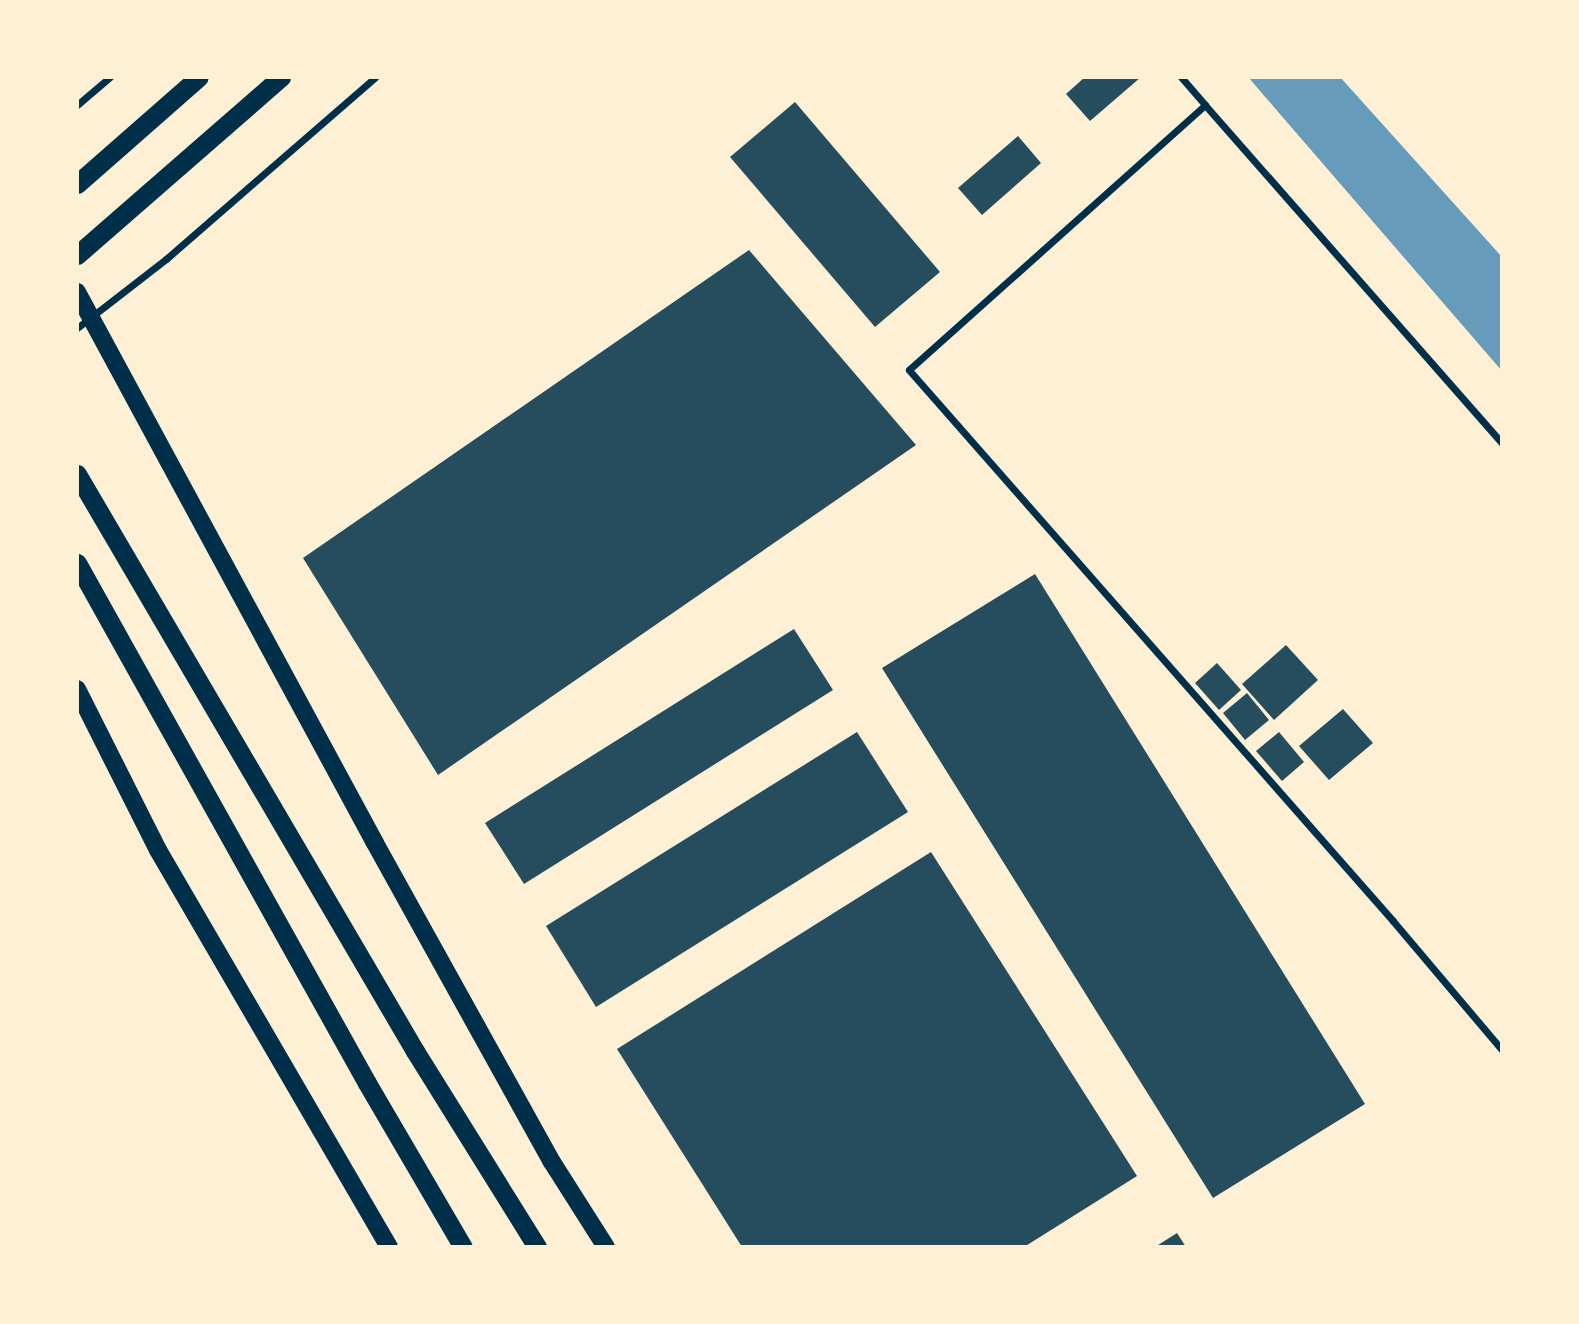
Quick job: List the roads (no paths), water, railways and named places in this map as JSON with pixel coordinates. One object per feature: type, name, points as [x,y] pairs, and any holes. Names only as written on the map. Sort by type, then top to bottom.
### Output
[{"type":"highway","points":[[77,184],[199,77]]},
{"type":"highway","points":[[77,255],[281,77]]},
{"type":"highway","points":[[77,474],[415,1051],[537,1247]]},
{"type":"highway","points":[[77,563],[360,1071],[463,1247]]},
{"type":"main road","points":[[77,292],[83,323],[552,1162],[606,1247]]},
{"type":"main road","points":[[77,689],[158,850],[390,1247]]},
{"type":"street","points":[[77,105],[110,77]]},
{"type":"street","points":[[83,323],[166,259],[375,77]]},
{"type":"street","points":[[1181,77],[1502,443]]},
{"type":"street","points":[[1205,105],[909,370],[1393,921],[1502,1050]]},
{"type":"water","points":[[1248,77],[1340,77],[1502,257],[1502,371]]}]
